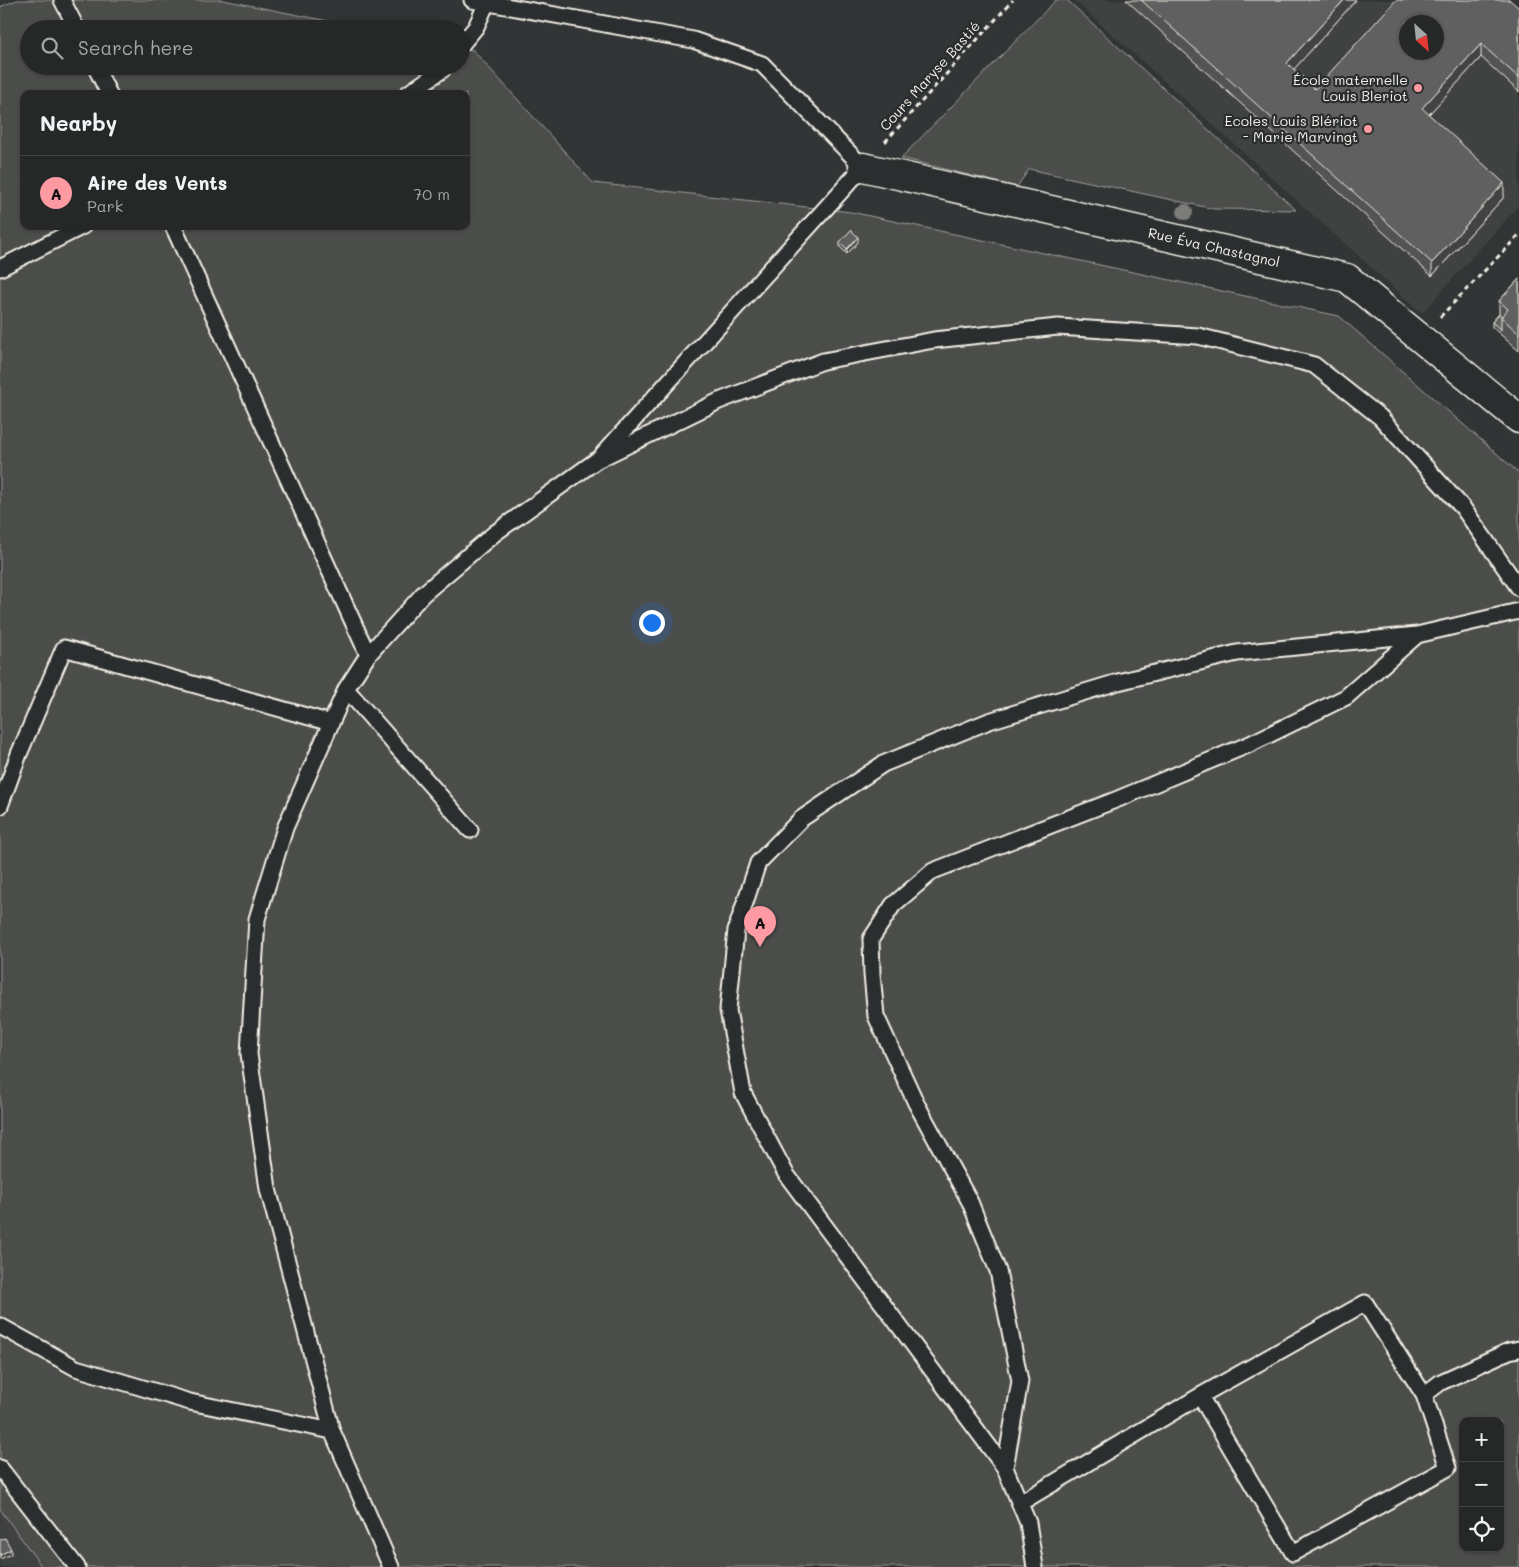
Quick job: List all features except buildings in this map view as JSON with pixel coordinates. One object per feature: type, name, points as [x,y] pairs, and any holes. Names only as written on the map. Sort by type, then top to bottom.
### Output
[{"type":"street","name":"Rue Éva Chastagnol","points":[[863,167],[1347,278],[1519,419]]},
{"type":"lane","points":[[62,0],[72,20]]},
{"type":"lane","points":[[470,34],[476,26],[482,1],[693,40],[762,64],[863,167],[597,460]]},
{"type":"lane","points":[[100,75],[107,90]]},
{"type":"lane","points":[[413,90],[435,75]]},
{"type":"lane","points":[[0,268],[75,230]]},
{"type":"lane","points":[[175,230],[368,655]]},
{"type":"lane","points":[[391,1567],[332,1431],[268,1189],[249,1054],[258,918],[285,828],[346,689],[368,655],[423,594],[495,533],[597,460],[719,401],[823,361],[934,340],[1058,327],[1198,336],[1314,365],[1380,417],[1463,508],[1519,588]]},
{"type":"lane","points":[[1035,1567],[1028,1523],[1005,1468],[786,1174],[743,1093],[728,1010],[736,930],[758,863],[801,819],[883,764],[989,721],[1118,682],[1237,653],[1417,635],[1519,611]]},
{"type":"lane","points":[[1005,1468],[1020,1381],[998,1271],[970,1202],[916,1103],[876,1016],[871,939],[893,904],[933,871],[1110,802],[1241,748],[1346,697],[1417,635]]},
{"type":"lane","points":[[0,806],[19,754],[64,648],[331,723]]},
{"type":"lane","points":[[346,689],[470,830]]},
{"type":"lane","points":[[1020,1503],[1200,1396],[1365,1303],[1424,1395],[1448,1468],[1293,1553],[1200,1396]]},
{"type":"lane","points":[[0,1326],[76,1368],[190,1402],[332,1431]]},
{"type":"lane","points":[[1424,1395],[1442,1382],[1509,1351],[1519,1349]]},
{"type":"lane","points":[[0,1468],[77,1567]]},
{"type":"path","name":"Cours Maryse Bastié","points":[[863,167],[1013,0]]},
{"type":"path","points":[[1421,338],[1519,234]]},
{"type":"shaded area","points":[[17,0],[223,0],[323,20],[20,20],[20,75],[470,75],[470,49],[473,50],[593,183],[851,212],[1339,316],[1519,473],[1519,1567],[42,1567],[0,1509],[0,7]]},
{"type":"shaded area","points":[[1056,0],[1067,0],[1296,210],[1214,209],[1029,169],[1017,187],[901,158]]},
{"type":"shaded area","name":"Ecoles Louis Blériot - Marie Marvingt","points":[[1074,0],[1490,0],[1519,26],[1519,205],[1422,313]]},
{"type":"shaded area","points":[[0,1509],[42,1567],[0,1567]]},
{"type":"place","name":"École maternelle Louis Bleriot","points":[[1418,88]]},
{"type":"place","name":"Ecoles Louis Blériot - Marie Marvingt","points":[[1368,129]]},
{"type":"place","name":"Aire des Vents","points":[[760,947]]}]
